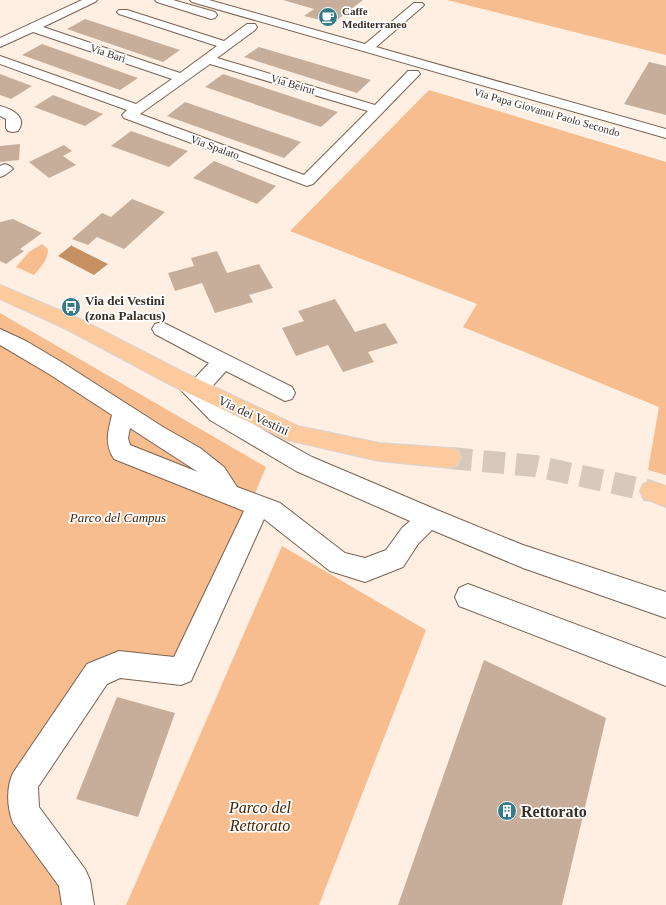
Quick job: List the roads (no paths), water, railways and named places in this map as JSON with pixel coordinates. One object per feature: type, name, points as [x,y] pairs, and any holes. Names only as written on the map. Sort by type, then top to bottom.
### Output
[{"type":"main road","name":"Via dei Vestini","points":[[0,278],[36,297],[73,324]]},
{"type":"main road","name":"Via dei Vestini","points":[[0,292],[73,324],[193,386],[295,434],[379,452],[450,458]]},
{"type":"street","points":[[0,43],[91,0]]},
{"type":"street","name":"Via Papa Giovanni Paolo Secondo","points":[[161,0],[252,24],[413,74],[666,147]]},
{"type":"street","name":"Via Papa Giovanni Paolo Secondo","points":[[196,0],[252,24],[316,34],[666,134]]},
{"type":"street","points":[[371,50],[418,5]]},
{"type":"street","points":[[123,12],[225,45]]},
{"type":"street","points":[[0,60],[138,109],[182,78],[252,24]]},
{"type":"street","name":"Via Bari","points":[[33,28],[182,78]]},
{"type":"street","name":"Via Papa Giovanni Paolo Secondo","points":[[354,56],[371,58],[377,54],[371,50]]},
{"type":"street","name":"Via Beirut","points":[[207,58],[378,110]]},
{"type":"street","name":"Via Papa Giovanni Paolo Secondo","points":[[427,78],[422,73],[424,70],[440,70]]},
{"type":"street","name":"Via Spalato","points":[[138,109],[129,115],[307,181],[413,74]]},
{"type":"street","points":[[0,110],[13,117],[14,128]]},
{"type":"street","points":[[162,329],[285,393]]},
{"type":"street","points":[[0,336],[34,354],[102,397],[157,435],[195,456],[216,474],[230,494]]},
{"type":"street","points":[[223,361],[193,386],[217,414],[304,464],[429,518],[523,556],[666,605]]},
{"type":"street","points":[[123,412],[117,441],[118,448],[122,452],[272,510],[339,563],[365,570],[394,559],[410,536],[429,518]]},
{"type":"street","points":[[78,905],[74,880],[24,812],[23,783],[96,674],[119,664],[181,671],[246,530],[259,506]]},
{"type":"street","points":[[468,597],[666,672]]},
{"type":"tunnel","points":[[450,458],[535,466],[651,491]]},
{"type":"place","name":"Caffe Mediterraneo","points":[[328,17]]},
{"type":"place","name":"Via dei Vestini (zona Palacus)","points":[[71,307]]},
{"type":"place","name":"Rettorato","points":[[507,811]]},
{"type":"park label","name":"Parco del Campus","points":[[118,517]]},
{"type":"park label","name":"Parco del Rettorato","points":[[260,816]]}]
